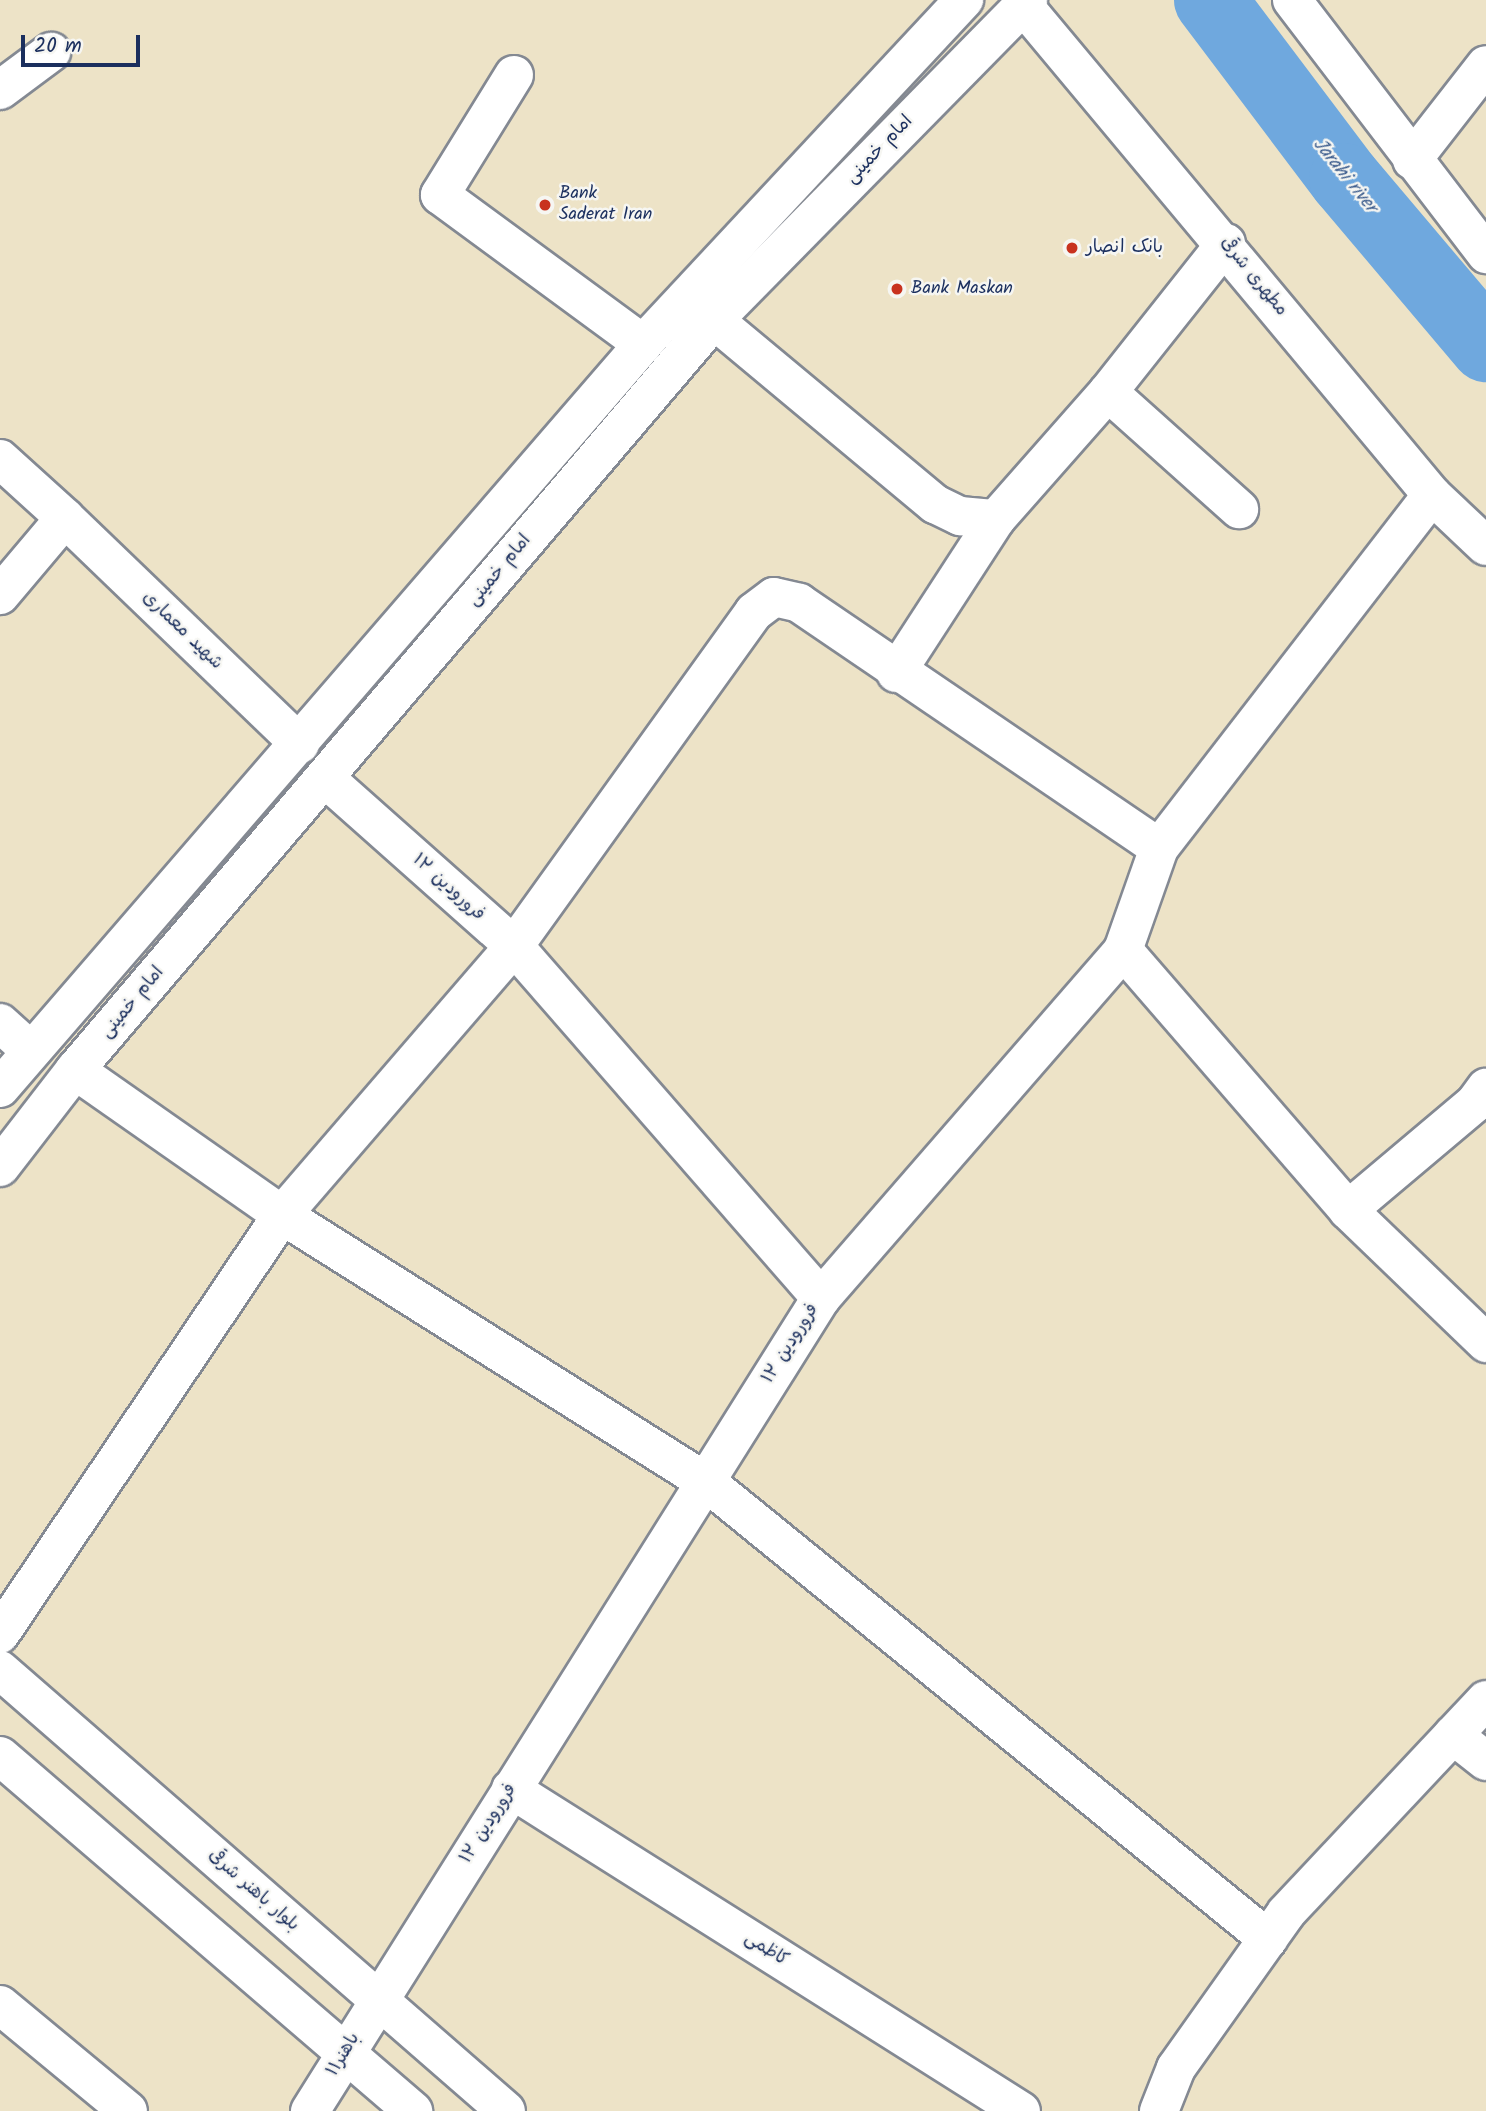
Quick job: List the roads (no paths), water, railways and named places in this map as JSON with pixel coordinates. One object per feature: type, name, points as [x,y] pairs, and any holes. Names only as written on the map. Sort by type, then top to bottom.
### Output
[{"type":"street","points":[[0,1088],[643,344],[964,0]]},
{"type":"street","points":[[1292,0],[1486,254]]},
{"type":"street","name":"مطهری شرقی","points":[[1026,2],[1432,495],[1486,546]]},
{"type":"street","name":"امام خمینی","points":[[0,1167],[75,1070],[714,320],[1026,2]]},
{"type":"street","points":[[0,89],[51,52]]},
{"type":"street","points":[[1412,160],[1486,65]]},
{"type":"street","points":[[514,75],[440,195],[643,344]]},
{"type":"street","points":[[896,673],[996,519],[1108,392],[1226,243]]},
{"type":"street","points":[[714,320],[935,504],[960,516],[996,519]]},
{"type":"street","points":[[1108,392],[1239,509]]},
{"type":"street","name":"شهید معماری","points":[[0,459],[300,744]]},
{"type":"street","points":[[821,1298],[1123,950],[1158,848],[1432,495]]},
{"type":"street","points":[[0,595],[65,518]]},
{"type":"street","points":[[0,1634],[282,1215],[514,946],[754,612],[774,597],[799,603],[896,673],[1158,848]]},
{"type":"street","name":"۱۲ فرورودین","points":[[325,778],[514,946],[821,1298],[378,2000]]},
{"type":"street","points":[[1123,950],[1348,1210],[1486,1343]]},
{"type":"street","points":[[0,1023],[31,1051]]},
{"type":"street","points":[[75,1070],[282,1215],[705,1481],[1268,1939]]},
{"type":"street","points":[[1348,1210],[1482,1099]]},
{"type":"street","name":"بلوار باهنر شرقی","points":[[0,1670],[506,2111]]},
{"type":"street","points":[[1159,2111],[1177,2068],[1286,1913],[1486,1700]]},
{"type":"street","points":[[1453,1735],[1486,1761]]},
{"type":"street","points":[[0,1756],[413,2111]]},
{"type":"street","name":"کاظمی","points":[[511,1790],[1021,2111]]},
{"type":"street","name":"باهنر۱۱","points":[[310,2111],[378,2000]]},
{"type":"street","points":[[0,2005],[128,2111]]},
{"type":"waterway","name":"Jarahi river","points":[[1210,0],[1345,179],[1486,346]]},
{"type":"place","name":"Bank Saderat Iran","points":[[545,205]]},
{"type":"place","name":"بانک انصار","points":[[1072,248]]},
{"type":"place","name":"Bank Maskan","points":[[897,289]]}]
